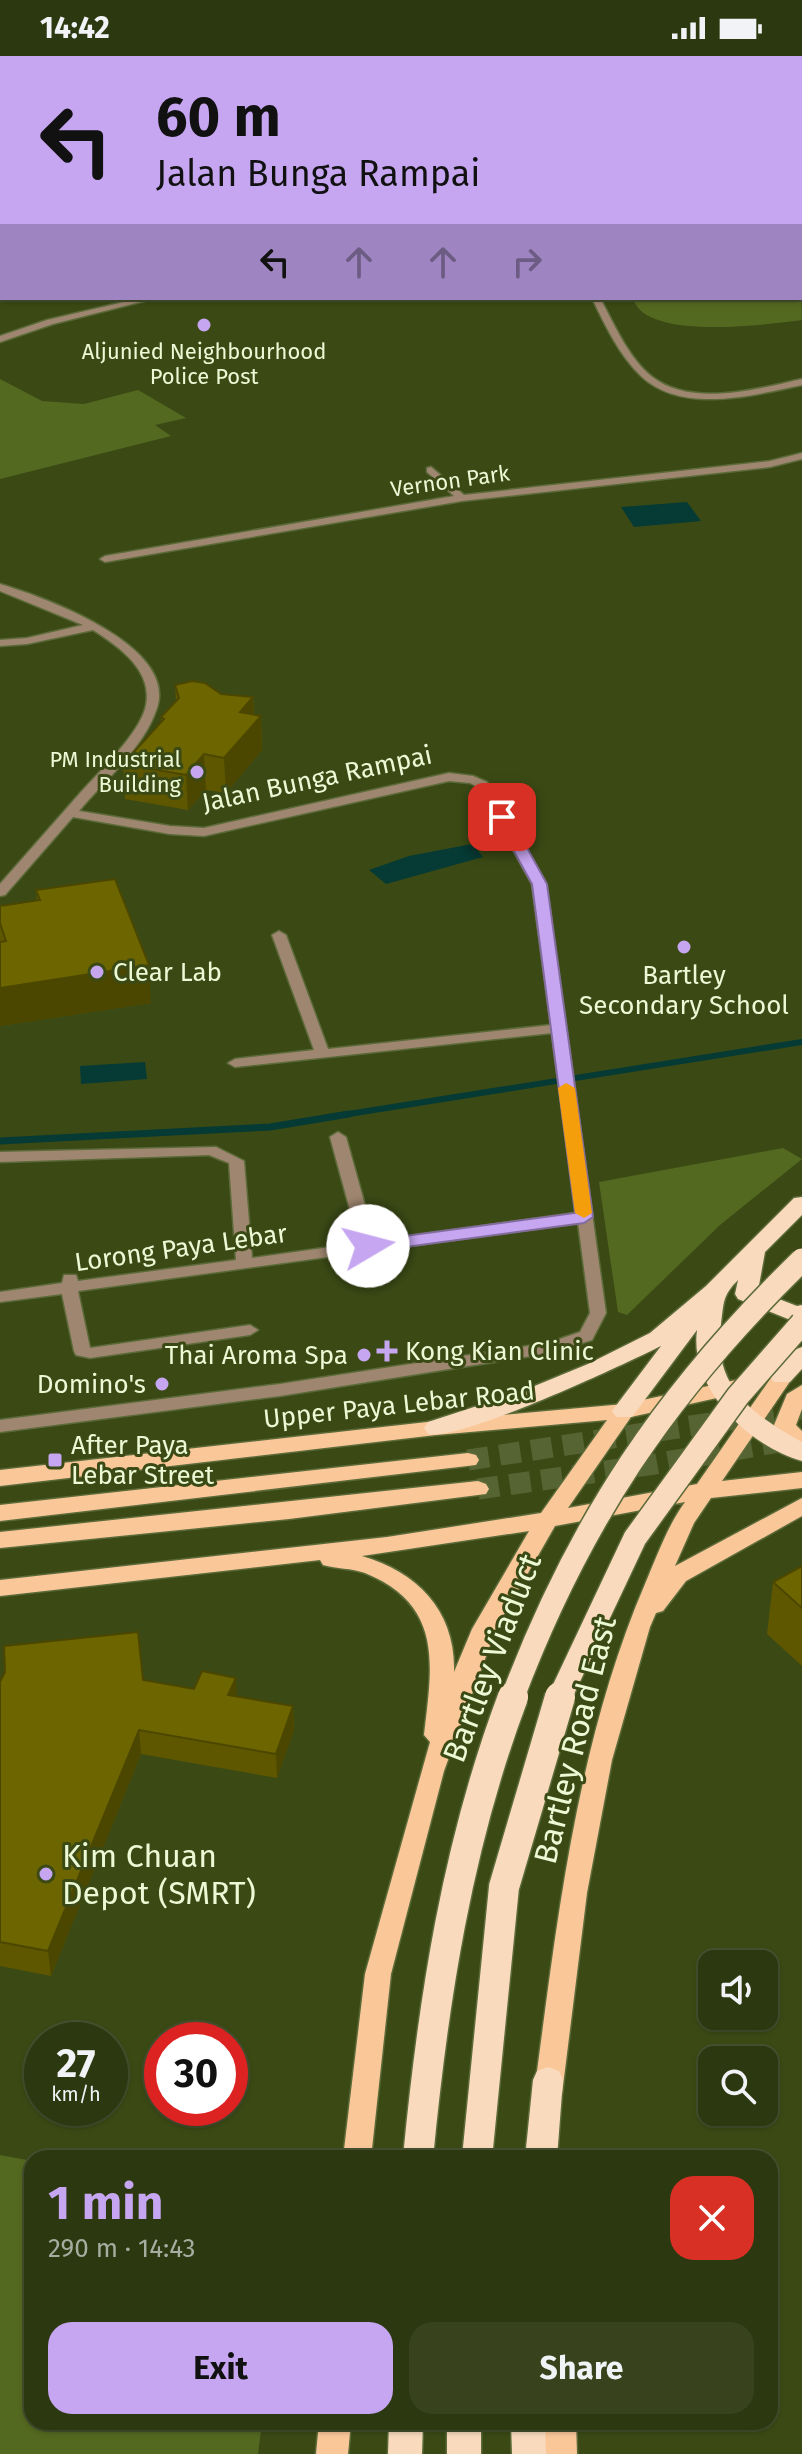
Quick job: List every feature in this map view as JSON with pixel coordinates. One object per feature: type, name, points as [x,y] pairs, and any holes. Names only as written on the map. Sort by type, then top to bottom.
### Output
[{"type":"highway","points":[[436,1428],[528,1397],[596,1369],[658,1338],[714,1291],[802,1203]]},
{"type":"highway","points":[[755,1249],[746,1294],[796,1314],[802,1312]]},
{"type":"highway","name":"Bartley Viaduct","points":[[419,2150],[432,2018],[468,1835],[510,1701],[543,1619],[573,1555],[609,1492],[656,1423],[717,1347],[802,1260]]},
{"type":"highway","points":[[714,1291],[707,1342],[721,1391],[750,1423],[802,1453]]},
{"type":"highway","points":[[624,1411],[714,1291]]},
{"type":"highway","points":[[478,2150],[504,1887],[559,1698],[635,1538],[729,1407],[802,1323]]},
{"type":"highway","points":[[792,1375],[802,1354]]},
{"type":"highway","points":[[542,2150],[548,2080]]},
{"type":"highway","points":[[405,2454],[406,2430]]},
{"type":"highway","points":[[464,2430],[464,2454]]},
{"type":"highway","points":[[528,2430],[529,2454]]},
{"type":"main road","name":"Upper Paya Lebar Road","points":[[0,1478],[436,1428],[624,1411],[792,1375]]},
{"type":"main road","name":"Bartley Road East","points":[[550,2150],[548,2080],[574,1893],[600,1760],[638,1627],[683,1521],[701,1491],[750,1423],[792,1375]]},
{"type":"main road","points":[[802,1392],[795,1399],[785,1425],[789,1434],[802,1439]]},
{"type":"main road","points":[[358,2150],[378,1974],[432,1771],[465,1675],[484,1629],[530,1546],[624,1411]]},
{"type":"main road","points":[[0,1513],[468,1460]]},
{"type":"main road","points":[[0,1588],[387,1545],[548,1520],[701,1491],[802,1480]]},
{"type":"main road","points":[[0,1540],[478,1489]]},
{"type":"main road","points":[[638,1627],[678,1575],[802,1506]]},
{"type":"main road","points":[[256,1559],[343,1559],[375,1567],[408,1587],[426,1603],[438,1622],[443,1664],[432,1771]]},
{"type":"main road","points":[[332,2454],[334,2430]]},
{"type":"main road","points":[[560,2430],[561,2454]]},
{"type":"street","points":[[0,339],[42,324],[144,300]]},
{"type":"street","points":[[597,300],[635,362],[647,378],[659,385],[710,395],[802,382]]},
{"type":"street","name":"Vernon Park","points":[[105,559],[462,498],[770,464],[802,456]]},
{"type":"street","points":[[431,470],[462,498]]},
{"type":"street","points":[[0,587],[95,626],[134,653],[144,667],[152,690],[152,706],[134,740],[0,892]]},
{"type":"street","points":[[0,643],[27,641],[95,626]]},
{"type":"street","name":"Jalan Bunga Rampai","points":[[70,813],[170,830],[204,832],[449,777],[473,780],[483,785],[539,884],[598,1313],[586,1336]]},
{"type":"street","points":[[279,935],[323,1054]]},
{"type":"street","points":[[235,1063],[559,1028]]},
{"type":"street","points":[[338,1137],[368,1246]]},
{"type":"street","points":[[0,1157],[211,1150],[227,1154],[236,1161],[244,1263]]},
{"type":"street","name":"Lorong Paya Lebar","points":[[0,1297],[70,1282],[244,1263],[584,1217]]},
{"type":"street","points":[[70,1282],[78,1346],[82,1351],[90,1353],[250,1330]]},
{"type":"street","name":"Upper Paya Lebar Road","points":[[0,1426],[419,1370],[550,1348],[586,1336]]},
{"type":"green space","points":[[634,300],[801,300],[802,320],[710,327],[660,321],[642,312]]},
{"type":"green space","points":[[0,379],[42,401],[84,404],[138,390],[186,418],[155,425],[171,436],[0,479]]},
{"type":"green space","points":[[783,1148],[802,1159],[720,1225],[627,1315],[618,1312],[599,1182]]},
{"type":"green space","points":[[0,2155],[24,2160],[24,2430],[261,2430],[258,2454],[0,2454]]},
{"type":"water","points":[[687,502],[701,521],[634,527],[621,507]]},
{"type":"water","points":[[472,844],[483,857],[386,884],[369,870],[409,856]]},
{"type":"water","points":[[145,1062],[147,1079],[81,1084],[80,1066]]},
{"type":"building","points":[[192,681],[205,683],[221,694],[253,697],[240,712],[261,716],[224,758],[204,754],[186,775],[123,764],[179,698],[175,685]]},
{"type":"building","points":[[115,879],[149,965],[0,988],[0,942],[6,941],[0,923],[0,906],[40,900],[36,890]]},
{"type":"building","points":[[802,1566],[802,1608],[773,1582]]},
{"type":"building","name":"Kim Chuan Depot (SMRT)","points":[[138,1632],[143,1680],[194,1689],[202,1671],[236,1678],[228,1695],[293,1706],[276,1754],[139,1730],[48,1951],[0,1942],[0,1682],[5,1672],[4,1646]]},
{"type":"waterway","points":[[336,1116],[802,1042]]},
{"type":"waterway","points":[[0,1141],[270,1127],[349,1114]]},
{"type":"tunnel","points":[[468,1460],[802,1409]]},
{"type":"tunnel","points":[[478,1489],[655,1464],[802,1438]]},
{"type":"slow traffic","points":[[566,1088],[584,1213]]},
{"type":"place","name":"Aljunied Neighbourhood Police Post","points":[[204,325]]},
{"type":"place","name":"PM Industrial Building","points":[[197,772]]},
{"type":"place","name":"Bartley Secondary School","points":[[684,947]]},
{"type":"place","name":"Clear Lab","points":[[97,972]]},
{"type":"place","name":"Kong Kian Clinic","points":[[387,1351]]},
{"type":"place","name":"Thai Aroma Spa","points":[[364,1355]]},
{"type":"place","name":"Domino's","points":[[162,1384]]},
{"type":"place","name":"After Paya Lebar Street","points":[[55,1460]]},
{"type":"place","name":"Kim Chuan Depot (SMRT)","points":[[46,1874]]},
{"type":"route","points":[[368,1246],[584,1217],[539,884],[502,817]]}]
